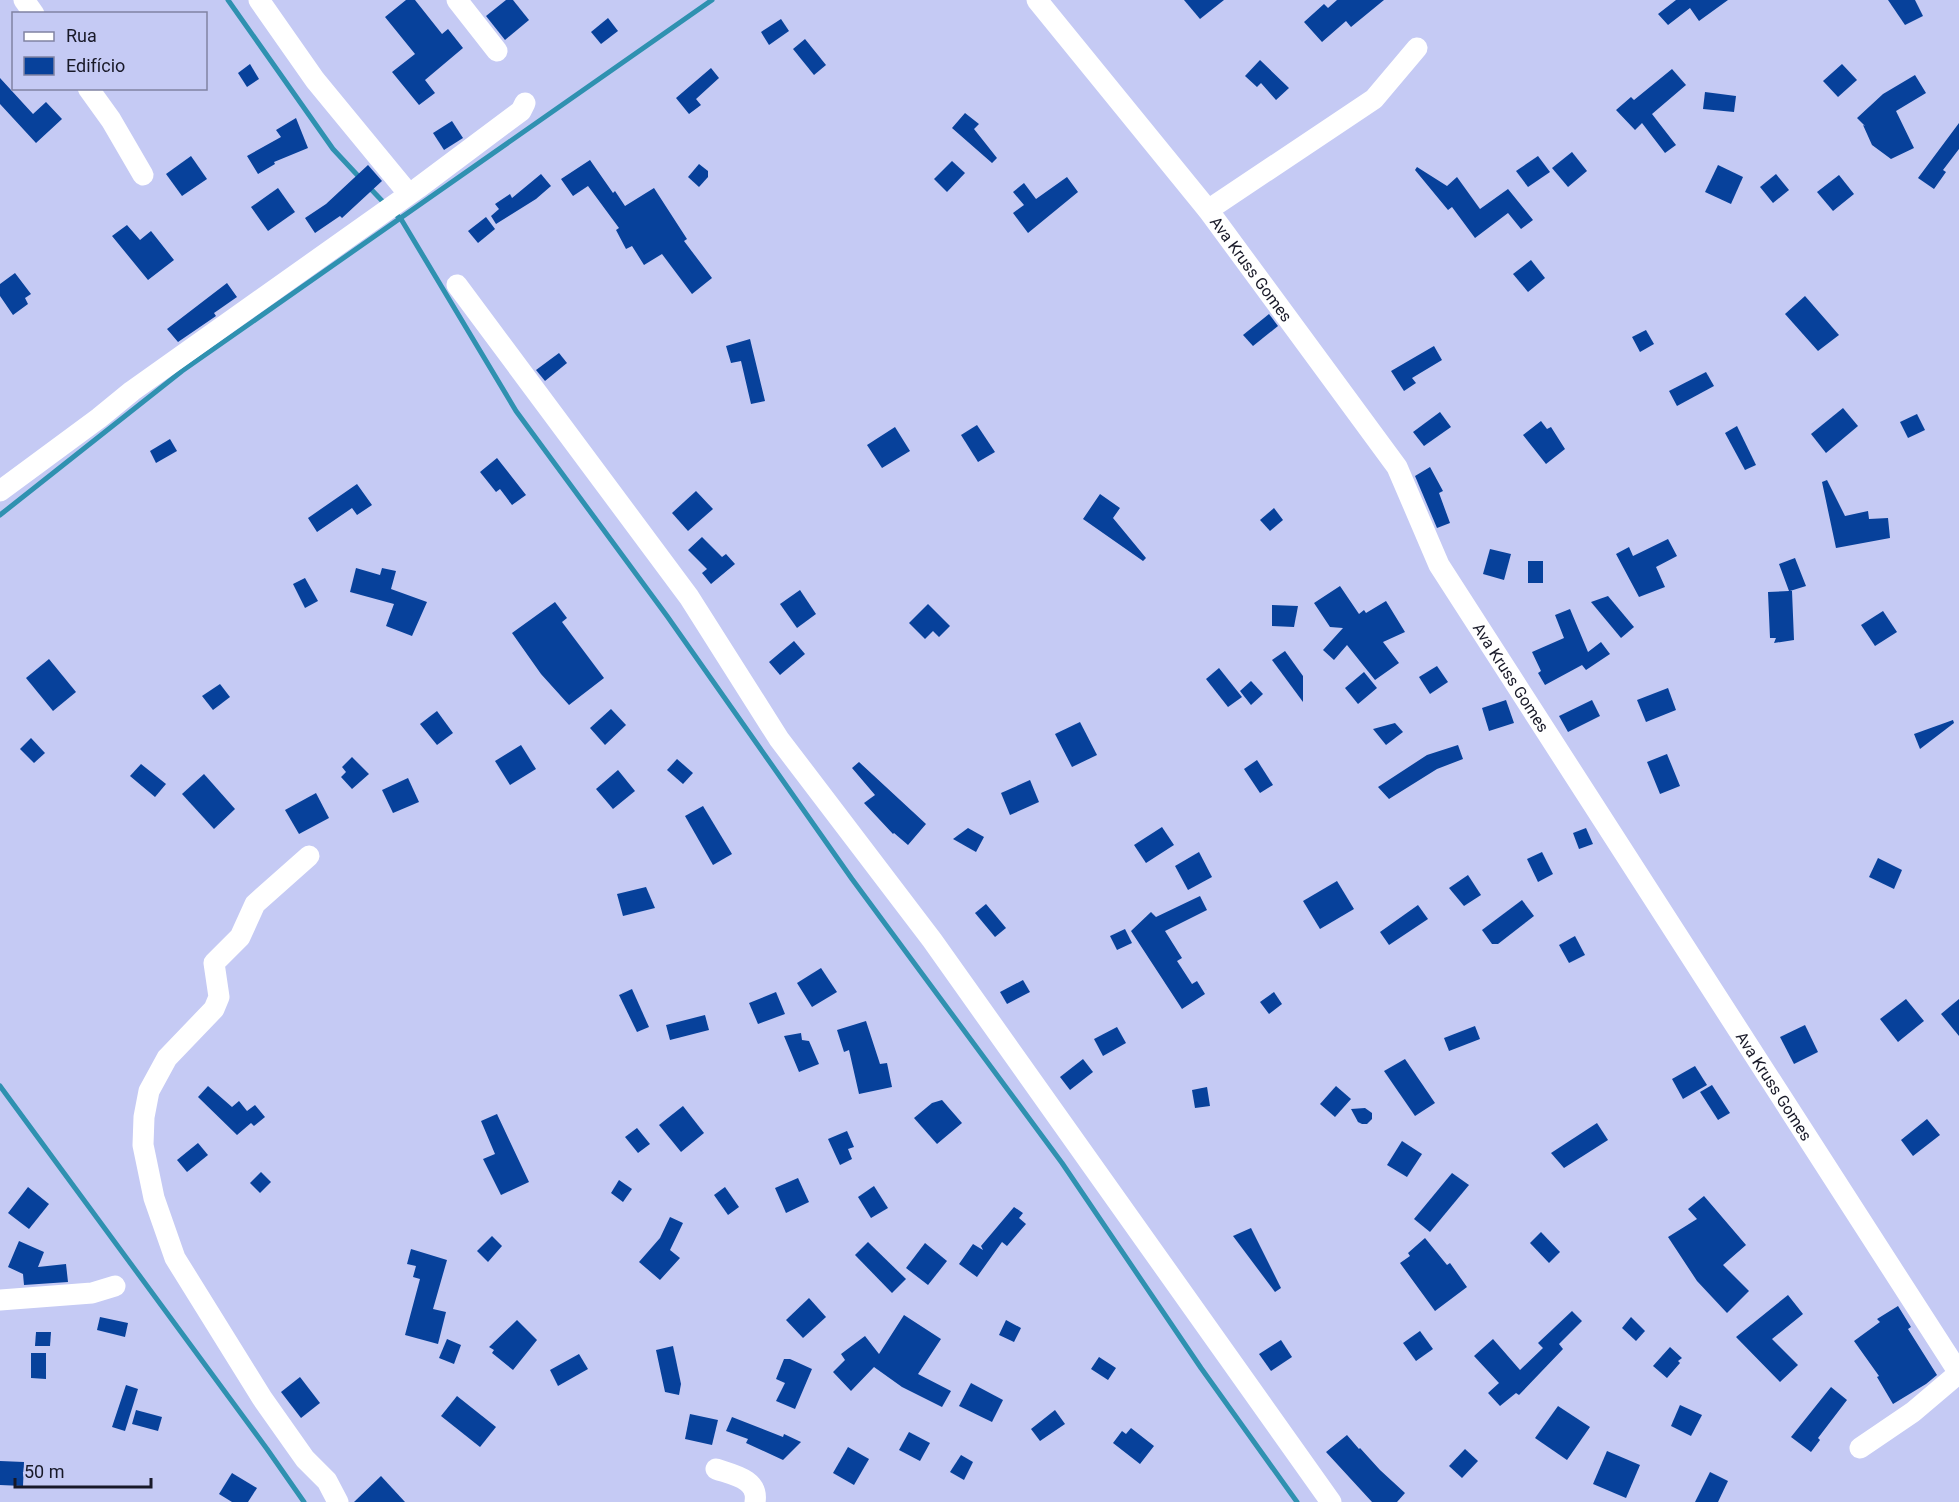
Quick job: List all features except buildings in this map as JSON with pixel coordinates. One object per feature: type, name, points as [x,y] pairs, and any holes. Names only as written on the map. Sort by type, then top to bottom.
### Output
[{"type":"street","points":[[258,0],[315,80],[408,193]]},
{"type":"street","points":[[457,0],[497,51]]},
{"type":"street","name":"Ava Kruss Gomes","points":[[1037,0],[1208,210],[1397,468],[1439,565],[1959,1373]]},
{"type":"street","points":[[1208,210],[1374,99],[1417,48]]},
{"type":"street","points":[[89,90],[111,120],[143,176]]},
{"type":"street","points":[[0,491],[132,391],[521,111],[525,103]]},
{"type":"street","points":[[458,285],[689,597],[779,739],[932,940],[1331,1502]]},
{"type":"street","points":[[309,856],[255,904],[240,937],[214,963],[219,997],[214,1009],[167,1058],[149,1091],[144,1117],[143,1145],[154,1198],[175,1258],[262,1398],[305,1459],[327,1481],[338,1502]]},
{"type":"street","points":[[0,1300],[92,1293],[115,1286]]},
{"type":"street","points":[[1860,1448],[1913,1412],[1959,1373]]},
{"type":"street","points":[[716,1469],[740,1477],[753,1485],[756,1490],[755,1502]]},
{"type":"waterway","points":[[228,0],[333,149],[361,179]]},
{"type":"waterway","points":[[0,515],[182,371],[712,0]]},
{"type":"waterway","points":[[368,186],[386,205]]},
{"type":"waterway","points":[[393,212],[401,219],[516,411],[667,616],[852,879],[1062,1163],[1201,1368],[1297,1502]]},
{"type":"waterway","points":[[0,1086],[304,1502]]}]
